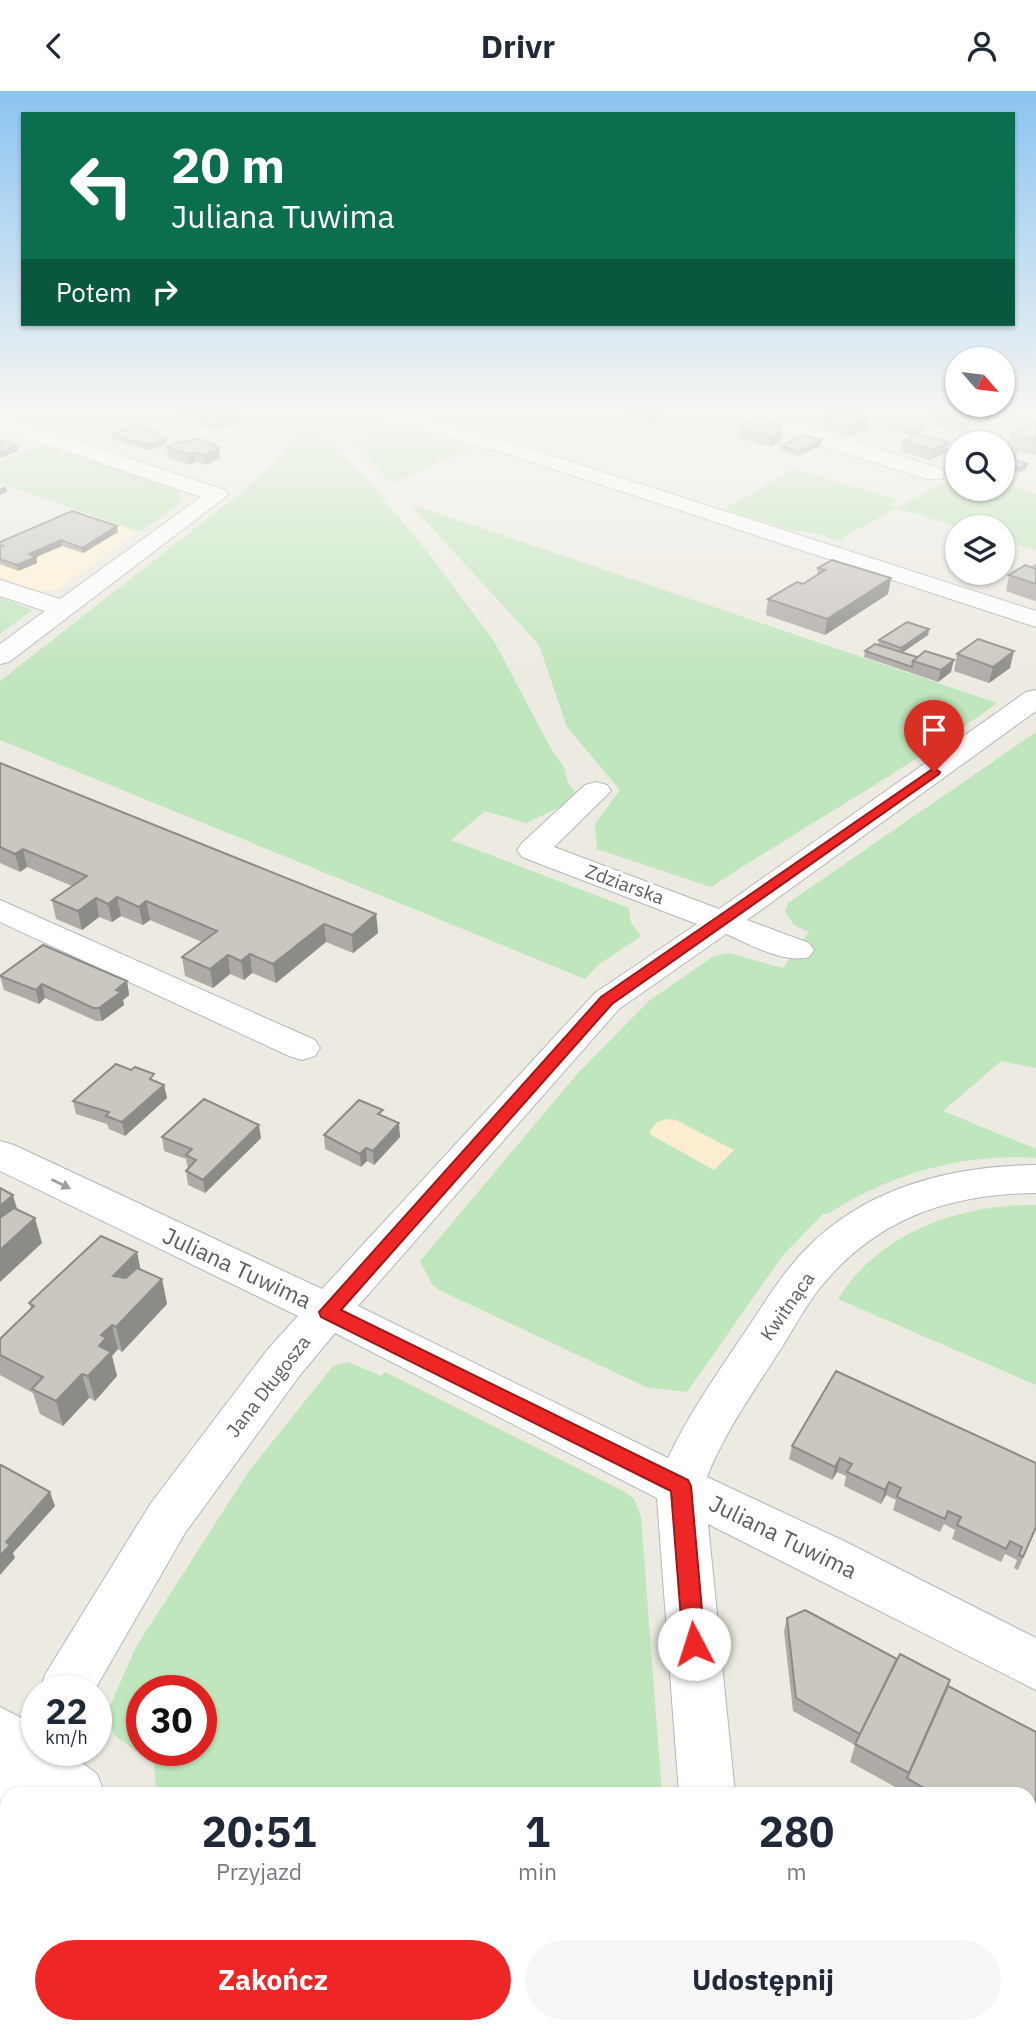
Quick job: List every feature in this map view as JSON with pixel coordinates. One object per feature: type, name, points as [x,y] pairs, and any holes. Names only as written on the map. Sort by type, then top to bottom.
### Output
[{"type":"street","points":[[0,656],[203,506]]},
{"type":"street","points":[[687,506],[1036,619]]},
{"type":"street","points":[[0,587],[32,600],[65,608]]},
{"type":"street","name":"Jana Długosza","points":[[75,1675],[169,1518],[284,1362],[607,1000],[1036,698]]},
{"type":"street","name":"Zdziarska","points":[[596,791],[533,850],[797,950]]},
{"type":"street","points":[[0,910],[302,1048]]},
{"type":"street","name":"Juliana Tuwima","points":[[0,1155],[328,1312],[1036,1665]]},
{"type":"street","name":"Kwitnąca","points":[[681,1486],[692,1452],[712,1417],[802,1281],[843,1240],[882,1212],[926,1193],[974,1184],[1036,1179]]},
{"type":"street","points":[[681,1486],[706,1787]]},
{"type":"street","points":[[10,1787],[17,1765],[63,1787]]},
{"type":"shaded area","points":[[83,512],[138,531],[57,590],[33,590],[0,577],[0,548]]},
{"type":"green space","points":[[64,506],[177,506],[139,532]]},
{"type":"green space","points":[[224,506],[389,506],[494,641],[551,749],[564,767],[568,783],[580,798],[526,823],[485,811],[451,840],[629,908],[631,923],[641,936],[598,965],[585,979],[0,740],[0,681]]},
{"type":"green space","points":[[411,506],[997,703],[892,774],[711,887],[597,849],[595,824],[620,790],[567,727],[539,645]]},
{"type":"green space","points":[[730,506],[891,506],[897,508],[843,537],[843,542],[815,533],[795,531],[724,509]]},
{"type":"green space","points":[[902,506],[1036,506],[1036,550],[1015,544],[1015,515],[945,515],[945,523],[897,508]]},
{"type":"green space","points":[[0,597],[32,610],[0,634]]},
{"type":"green space","points":[[1036,732],[1036,1068],[1001,1061],[943,1111],[1036,1149],[1036,1158],[981,1159],[927,1169],[901,1177],[828,1214],[823,1214],[783,1255],[687,1392],[646,1387],[439,1290],[432,1284],[420,1261],[578,1073],[650,1000],[714,956],[729,953],[783,968],[809,932],[794,925],[785,912],[788,903]]},
{"type":"green space","points":[[1036,1205],[1036,1385],[838,1299],[855,1276],[876,1256],[924,1226],[979,1210]]},
{"type":"green space","points":[[348,1362],[381,1376],[385,1372],[623,1491],[634,1499],[641,1517],[661,1787],[156,1787],[154,1766],[217,1766],[217,1675],[126,1675],[126,1744],[115,1736],[112,1729],[112,1701],[136,1647],[249,1471],[333,1366]]},
{"type":"sand","points":[[676,1120],[734,1150],[714,1170],[651,1135],[650,1131],[657,1122]]},
{"type":"building","points":[[72,511],[117,526],[82,548],[61,540],[29,554],[36,557],[17,565],[0,559],[0,547],[3,546],[0,542]]},
{"type":"building","points":[[832,560],[891,578],[827,619],[768,599],[797,582],[803,584],[825,570],[818,568]]},
{"type":"building","points":[[1025,565],[1036,569],[1036,584],[1015,577],[1015,571]]},
{"type":"building","points":[[907,622],[929,629],[901,648],[879,640]]},
{"type":"building","points":[[978,639],[1014,651],[993,667],[957,654]]},
{"type":"building","points":[[875,644],[917,657],[912,667],[865,651]]},
{"type":"building","points":[[925,651],[954,660],[941,670],[913,661]]},
{"type":"building","points":[[0,763],[376,914],[352,935],[324,924],[273,964],[250,954],[241,961],[228,955],[210,969],[182,957],[217,931],[146,901],[139,907],[117,897],[108,904],[96,898],[78,911],[52,900],[87,876],[23,849],[15,854],[0,847]]},
{"type":"building","points":[[43,945],[127,981],[116,990],[121,992],[99,1008],[93,1008],[42,984],[36,990],[0,976]]},
{"type":"building","points":[[116,1064],[154,1074],[150,1079],[164,1085],[122,1122],[106,1116],[109,1112],[73,1101]]},
{"type":"building","points":[[204,1099],[259,1125],[203,1180],[186,1171],[196,1160],[186,1155],[192,1149],[162,1137]]},
{"type":"building","points":[[359,1100],[383,1110],[378,1114],[399,1123],[373,1151],[366,1148],[360,1154],[324,1135]]},
{"type":"building","points":[[0,1188],[13,1195],[0,1206]]},
{"type":"building","points":[[14,1208],[35,1218],[0,1250],[0,1218]]},
{"type":"building","points":[[101,1236],[137,1252],[113,1276],[126,1278],[137,1268],[162,1279],[116,1327],[112,1325],[101,1335],[106,1338],[99,1346],[111,1352],[88,1376],[82,1374],[56,1401],[32,1389],[43,1377],[0,1355],[0,1339],[34,1306],[29,1303]]},
{"type":"building","points":[[836,1371],[1036,1463],[1036,1527],[1023,1557],[1019,1555],[1022,1547],[1010,1541],[1006,1549],[957,1525],[961,1517],[948,1511],[945,1519],[899,1498],[897,1496],[901,1488],[889,1482],[885,1490],[847,1472],[852,1464],[840,1458],[835,1467],[792,1446]]},
{"type":"building","points":[[1,1465],[50,1492],[6,1542],[10,1545],[0,1556],[0,1467]]},
{"type":"building","points":[[805,1610],[897,1659],[860,1734],[796,1698],[787,1618]]},
{"type":"building","points":[[900,1654],[950,1680],[909,1773],[855,1744]]},
{"type":"building","points":[[948,1686],[1036,1732],[1036,1787],[922,1787],[907,1778]]},
{"type":"route","points":[[694,1644],[681,1486],[394,1342],[328,1312],[607,1000],[934,772]]}]
